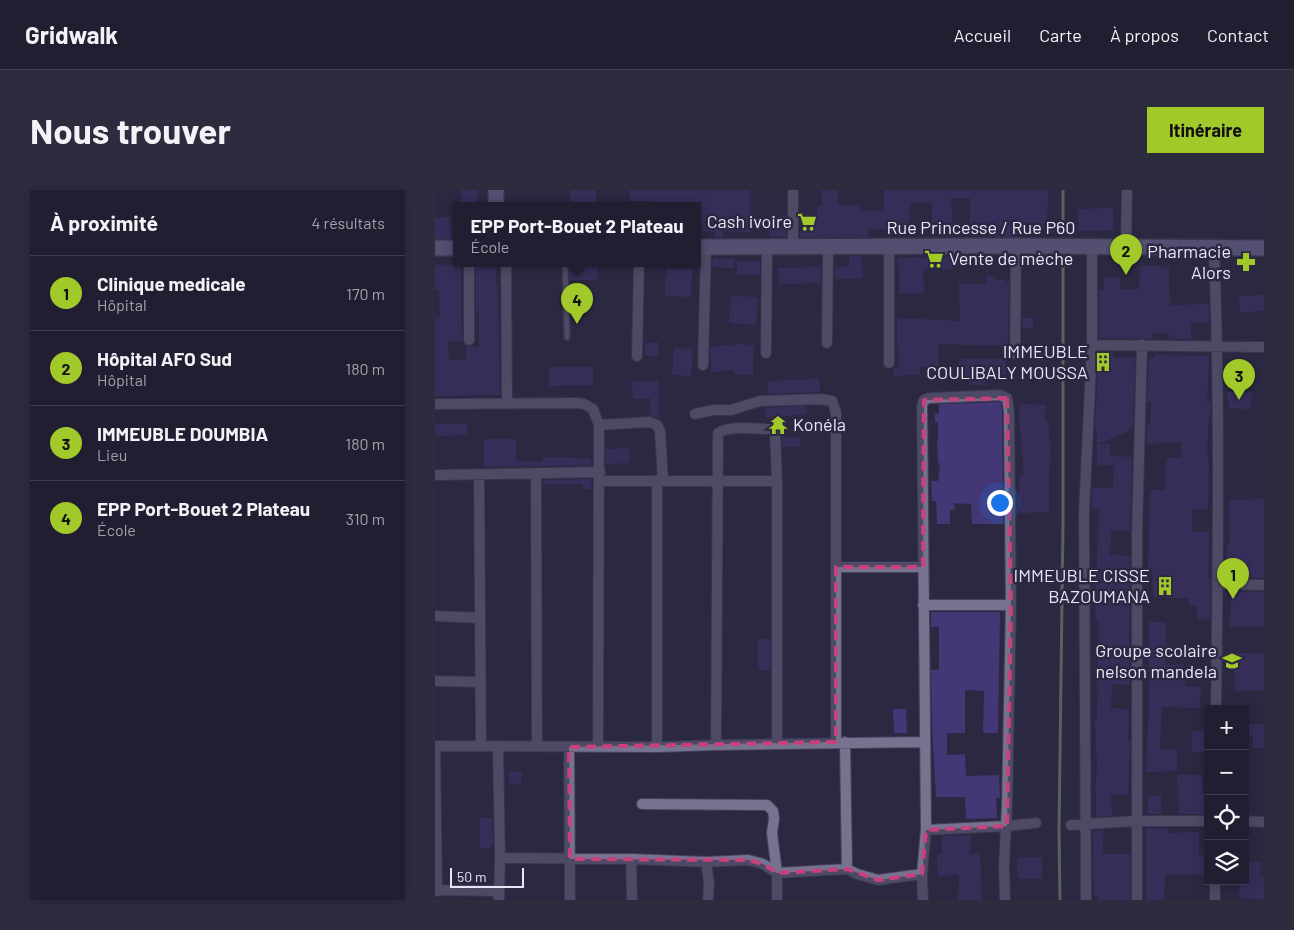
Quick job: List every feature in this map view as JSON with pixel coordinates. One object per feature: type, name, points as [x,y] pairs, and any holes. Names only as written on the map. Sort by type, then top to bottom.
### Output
[{"type":"street","points":[[793,190],[793,246]]},
{"type":"street","points":[[1126,247],[1127,190]]},
{"type":"street","points":[[767,246],[767,353]]},
{"type":"street","points":[[827,246],[827,344]]},
{"type":"street","points":[[889,246],[889,363]]},
{"type":"street","points":[[1015,354],[1016,246]]},
{"type":"street","name":"Rue Princesse / Rue P60","points":[[702,247],[1016,246],[1264,248]]},
{"type":"street","points":[[702,247],[703,365]]},
{"type":"street","points":[[1086,900],[1084,513],[1092,345],[1092,247]]},
{"type":"street","points":[[435,248],[453,248]]},
{"type":"street","points":[[1214,249],[1217,346],[1218,584],[1216,705]]},
{"type":"street","points":[[469,267],[469,340]]},
{"type":"street","points":[[506,267],[507,403]]},
{"type":"street","points":[[637,356],[639,267]]},
{"type":"street","points":[[1092,345],[1264,347]]},
{"type":"street","points":[[1137,900],[1137,532],[1142,345]]},
{"type":"street","points":[[923,900],[922,874],[926,830],[922,406],[924,400],[929,398],[1000,395],[1007,398],[1009,411],[1011,605],[1007,826],[1004,866],[1005,900]]},
{"type":"street","points":[[695,414],[713,410],[731,410],[760,401],[820,399],[832,401],[835,412],[840,742],[847,869]]},
{"type":"street","points":[[435,404],[584,404],[593,409],[599,425],[600,476],[598,747]]},
{"type":"street","points":[[599,425],[650,422],[657,425],[660,431],[657,747]]},
{"type":"street","points":[[716,745],[718,433],[730,429],[773,430],[775,432],[777,481],[777,744]]},
{"type":"street","points":[[536,473],[537,746]]},
{"type":"street","points":[[435,475],[536,473],[661,481],[777,481]]},
{"type":"street","points":[[479,475],[481,746]]},
{"type":"street","points":[[836,567],[923,567]]},
{"type":"street","points":[[1218,584],[1264,585]]},
{"type":"street","points":[[923,605],[1011,605]]},
{"type":"street","points":[[435,616],[480,618]]},
{"type":"street","points":[[435,681],[480,682]]},
{"type":"street","points":[[498,747],[499,896],[436,890],[435,746],[657,747],[840,742],[924,742]]},
{"type":"street","points":[[569,747],[570,900]]},
{"type":"street","points":[[642,804],[767,805],[773,811],[772,833],[777,873],[777,900]]},
{"type":"street","points":[[1071,824],[1204,821]]},
{"type":"street","points":[[1249,821],[1264,822]]},
{"type":"street","points":[[926,830],[1036,823]]},
{"type":"street","points":[[500,858],[631,859],[706,862],[748,860],[763,864],[777,873],[847,869],[878,880],[922,874]]},
{"type":"street","points":[[631,859],[632,900]]},
{"type":"street","points":[[706,862],[709,900]]},
{"type":"street","points":[[1215,885],[1215,900]]},
{"type":"lane","points":[[565,267],[567,338]]},
{"type":"highlighted area","points":[[1007,398],[1011,605],[1007,826],[926,830],[922,874],[878,880],[847,869],[777,873],[763,864],[748,860],[570,859],[569,747],[836,742],[836,567],[923,567],[924,400]]},
{"type":"building","points":[[461,190],[478,190],[477,202],[461,202]]},
{"type":"building","points":[[570,190],[596,190],[596,202],[570,202]]},
{"type":"building","points":[[630,190],[750,190],[751,232],[723,231],[723,237],[715,237],[715,231],[702,231],[701,202],[630,201]]},
{"type":"building","points":[[822,190],[838,190],[838,205],[860,205],[860,211],[884,211],[884,190],[1048,190],[1047,228],[1026,228],[1026,231],[1017,231],[1017,237],[989,237],[989,232],[970,232],[970,198],[951,198],[953,228],[932,228],[932,203],[910,202],[909,229],[868,229],[868,237],[800,237],[800,231],[811,231],[813,219],[817,216],[817,206],[822,206]]},
{"type":"building","points":[[1113,208],[1114,230],[1078,231],[1078,209]]},
{"type":"building","points":[[786,216],[786,237],[769,236],[769,217]]},
{"type":"building","points":[[450,217],[451,239],[435,239],[435,218]]},
{"type":"building","points":[[849,256],[861,256],[863,278],[835,279],[835,267],[849,267]]},
{"type":"building","points":[[965,257],[965,266],[953,266],[953,269],[923,269],[924,293],[899,294],[897,258]]},
{"type":"building","points":[[713,258],[734,259],[734,268],[712,267]]},
{"type":"building","points":[[737,261],[760,261],[760,275],[737,275]]},
{"type":"building","points":[[453,264],[453,267],[461,267],[462,341],[448,341],[449,360],[466,360],[466,347],[479,347],[479,311],[476,311],[476,267],[496,267],[500,395],[435,396],[435,317],[440,317],[439,290],[435,290],[435,265]]},
{"type":"building","points":[[1140,266],[1162,266],[1162,268],[1169,268],[1170,305],[1209,304],[1209,323],[1191,323],[1191,339],[1169,339],[1169,333],[1153,333],[1153,339],[1099,338],[1099,290],[1104,290],[1104,277],[1120,277],[1120,289],[1139,289]]},
{"type":"building","points":[[570,267],[597,267],[597,280],[570,280]]},
{"type":"building","points":[[821,267],[821,283],[779,284],[778,268]]},
{"type":"building","points":[[666,269],[692,269],[691,297],[665,296]]},
{"type":"building","points":[[986,276],[995,277],[995,280],[1005,280],[1009,284],[1008,345],[938,344],[938,368],[920,367],[920,374],[894,376],[894,368],[899,367],[897,318],[960,321],[959,284],[986,284]]},
{"type":"building","points":[[1264,295],[1264,311],[1240,312],[1239,296]]},
{"type":"building","points":[[731,296],[758,297],[756,325],[729,323]]},
{"type":"building","points":[[1022,318],[1033,318],[1033,328],[1022,328]]},
{"type":"building","points":[[658,342],[658,356],[645,356],[645,343]]},
{"type":"building","points":[[738,344],[754,345],[753,375],[734,375],[734,370],[711,372],[710,347]]},
{"type":"building","points":[[674,348],[693,349],[691,376],[672,375]]},
{"type":"building","points":[[1099,352],[1113,352],[1113,357],[1135,357],[1133,427],[1128,428],[1129,431],[1098,444],[1110,444],[1110,456],[1132,457],[1130,531],[1111,530],[1110,555],[1130,556],[1129,685],[1112,684],[1111,708],[1129,709],[1128,795],[1111,795],[1112,816],[1096,817],[1095,719],[1097,719],[1099,621],[1095,619],[1099,510],[1092,509],[1092,488],[1113,488],[1114,465],[1097,466],[1097,435],[1095,427]]},
{"type":"building","points":[[1154,355],[1209,356],[1207,402],[1211,402],[1208,441],[1206,441],[1209,466],[1208,510],[1192,509],[1192,532],[1209,532],[1208,578],[1211,578],[1210,619],[1197,620],[1197,606],[1189,606],[1189,598],[1153,598],[1152,570],[1148,570],[1150,490],[1165,490],[1166,458],[1182,458],[1181,442],[1147,444],[1147,424],[1150,424],[1151,402],[1147,402],[1149,358],[1154,358]]},
{"type":"building","points":[[959,359],[1006,359],[1006,375],[986,375],[986,385],[969,385],[969,376],[959,376]]},
{"type":"building","points":[[549,367],[593,367],[593,385],[549,386]]},
{"type":"building","points":[[819,379],[820,392],[768,394],[767,381]]},
{"type":"building","points":[[658,381],[659,418],[650,415],[650,398],[633,399],[632,382]]},
{"type":"building","points":[[1227,392],[1252,393],[1250,409],[1229,408]]},
{"type":"building","points":[[1001,403],[1002,412],[1003,524],[972,524],[971,504],[954,503],[955,510],[950,510],[950,524],[937,524],[936,501],[932,501],[931,481],[938,481],[940,463],[938,463],[938,422],[935,422],[935,414],[939,414],[939,404]]},
{"type":"building","points":[[1020,404],[1046,405],[1045,421],[1048,421],[1050,446],[1049,512],[1020,513],[1019,476],[1024,475],[1019,418]]},
{"type":"building","points":[[806,406],[807,414],[766,418],[765,408]]},
{"type":"building","points":[[435,424],[467,424],[468,435],[435,436]]},
{"type":"building","points":[[782,437],[800,437],[800,447],[782,447]]},
{"type":"building","points":[[484,439],[516,439],[516,461],[543,461],[543,457],[560,457],[591,459],[591,465],[484,467]]},
{"type":"building","points":[[629,448],[629,463],[606,464],[606,449]]},
{"type":"building","points":[[591,479],[592,489],[583,490],[583,484],[543,484],[543,480]]},
{"type":"building","points":[[1264,499],[1264,578],[1227,577],[1227,544],[1230,544],[1229,500]]},
{"type":"building","points":[[1231,591],[1264,592],[1264,627],[1230,627]]},
{"type":"building","points":[[931,612],[1000,612],[998,733],[983,733],[984,691],[965,690],[965,733],[947,733],[947,755],[965,754],[966,776],[999,775],[1000,798],[996,798],[997,818],[966,819],[965,797],[936,797],[931,670],[939,670],[939,627],[931,627]]},
{"type":"building","points":[[1149,622],[1166,622],[1166,665],[1184,664],[1185,686],[1201,687],[1200,708],[1162,707],[1160,749],[1177,750],[1177,771],[1146,772],[1149,707]]},
{"type":"building","points":[[758,639],[770,639],[770,670],[758,670]]},
{"type":"building","points":[[1226,653],[1264,653],[1264,690],[1235,691],[1234,664],[1226,664]]},
{"type":"building","points":[[893,709],[906,709],[907,733],[894,733]]},
{"type":"building","points":[[1249,724],[1264,724],[1264,748],[1253,748],[1253,735],[1249,735]]},
{"type":"building","points":[[1192,731],[1204,731],[1204,752],[1192,752]]},
{"type":"building","points":[[509,772],[522,772],[521,784],[509,783]]},
{"type":"building","points":[[1177,775],[1202,775],[1204,814],[1179,814]]},
{"type":"building","points":[[1148,796],[1161,796],[1161,814],[1148,814]]},
{"type":"building","points":[[480,818],[492,818],[493,845],[491,845],[491,848],[480,848]]},
{"type":"building","points":[[1146,828],[1168,829],[1167,833],[1199,832],[1199,855],[1204,855],[1204,875],[1165,875],[1164,900],[1146,900]]},
{"type":"building","points":[[1104,830],[1102,854],[1130,854],[1130,900],[1098,900],[1098,896],[1094,896],[1093,831]]},
{"type":"building","points":[[971,835],[970,854],[980,853],[982,900],[958,900],[959,875],[938,876],[937,854],[942,854],[942,836]]},
{"type":"building","points":[[1042,857],[1042,879],[1018,879],[1017,858]]},
{"type":"building","points":[[1249,862],[1261,862],[1260,877],[1264,877],[1264,899],[1239,899],[1240,885],[1249,885]]},
{"type":"waterway","points":[[1063,190],[1063,232]]},
{"type":"waterway","points":[[1060,900],[1063,260]]},
{"type":"place","name":"Cash ivoire","points":[[807,222]]},
{"type":"place","name":"Vente de mèche","points":[[934,259]]},
{"type":"place","name":"Pharmacie Alors","points":[[1246,262]]},
{"type":"place","name":"Hôpital AFO Sud","points":[[1126,275]]},
{"type":"place","name":"EPP Port-Bouet 2 Plateau","points":[[577,324]]},
{"type":"place","name":"IMMEUBLE COULIBALY MOUSSA","points":[[1103,362]]},
{"type":"place","name":"IMMEUBLE DOUMBIA","points":[[1239,400]]},
{"type":"place","name":"Konéla","points":[[778,425]]},
{"type":"place","name":"IMMEUBLE CISSE BAZOUMANA","points":[[1165,586]]},
{"type":"place","name":"Clinique medicale","points":[[1233,599]]},
{"type":"place","name":"Groupe scolaire nelson mandela","points":[[1232,661]]}]
